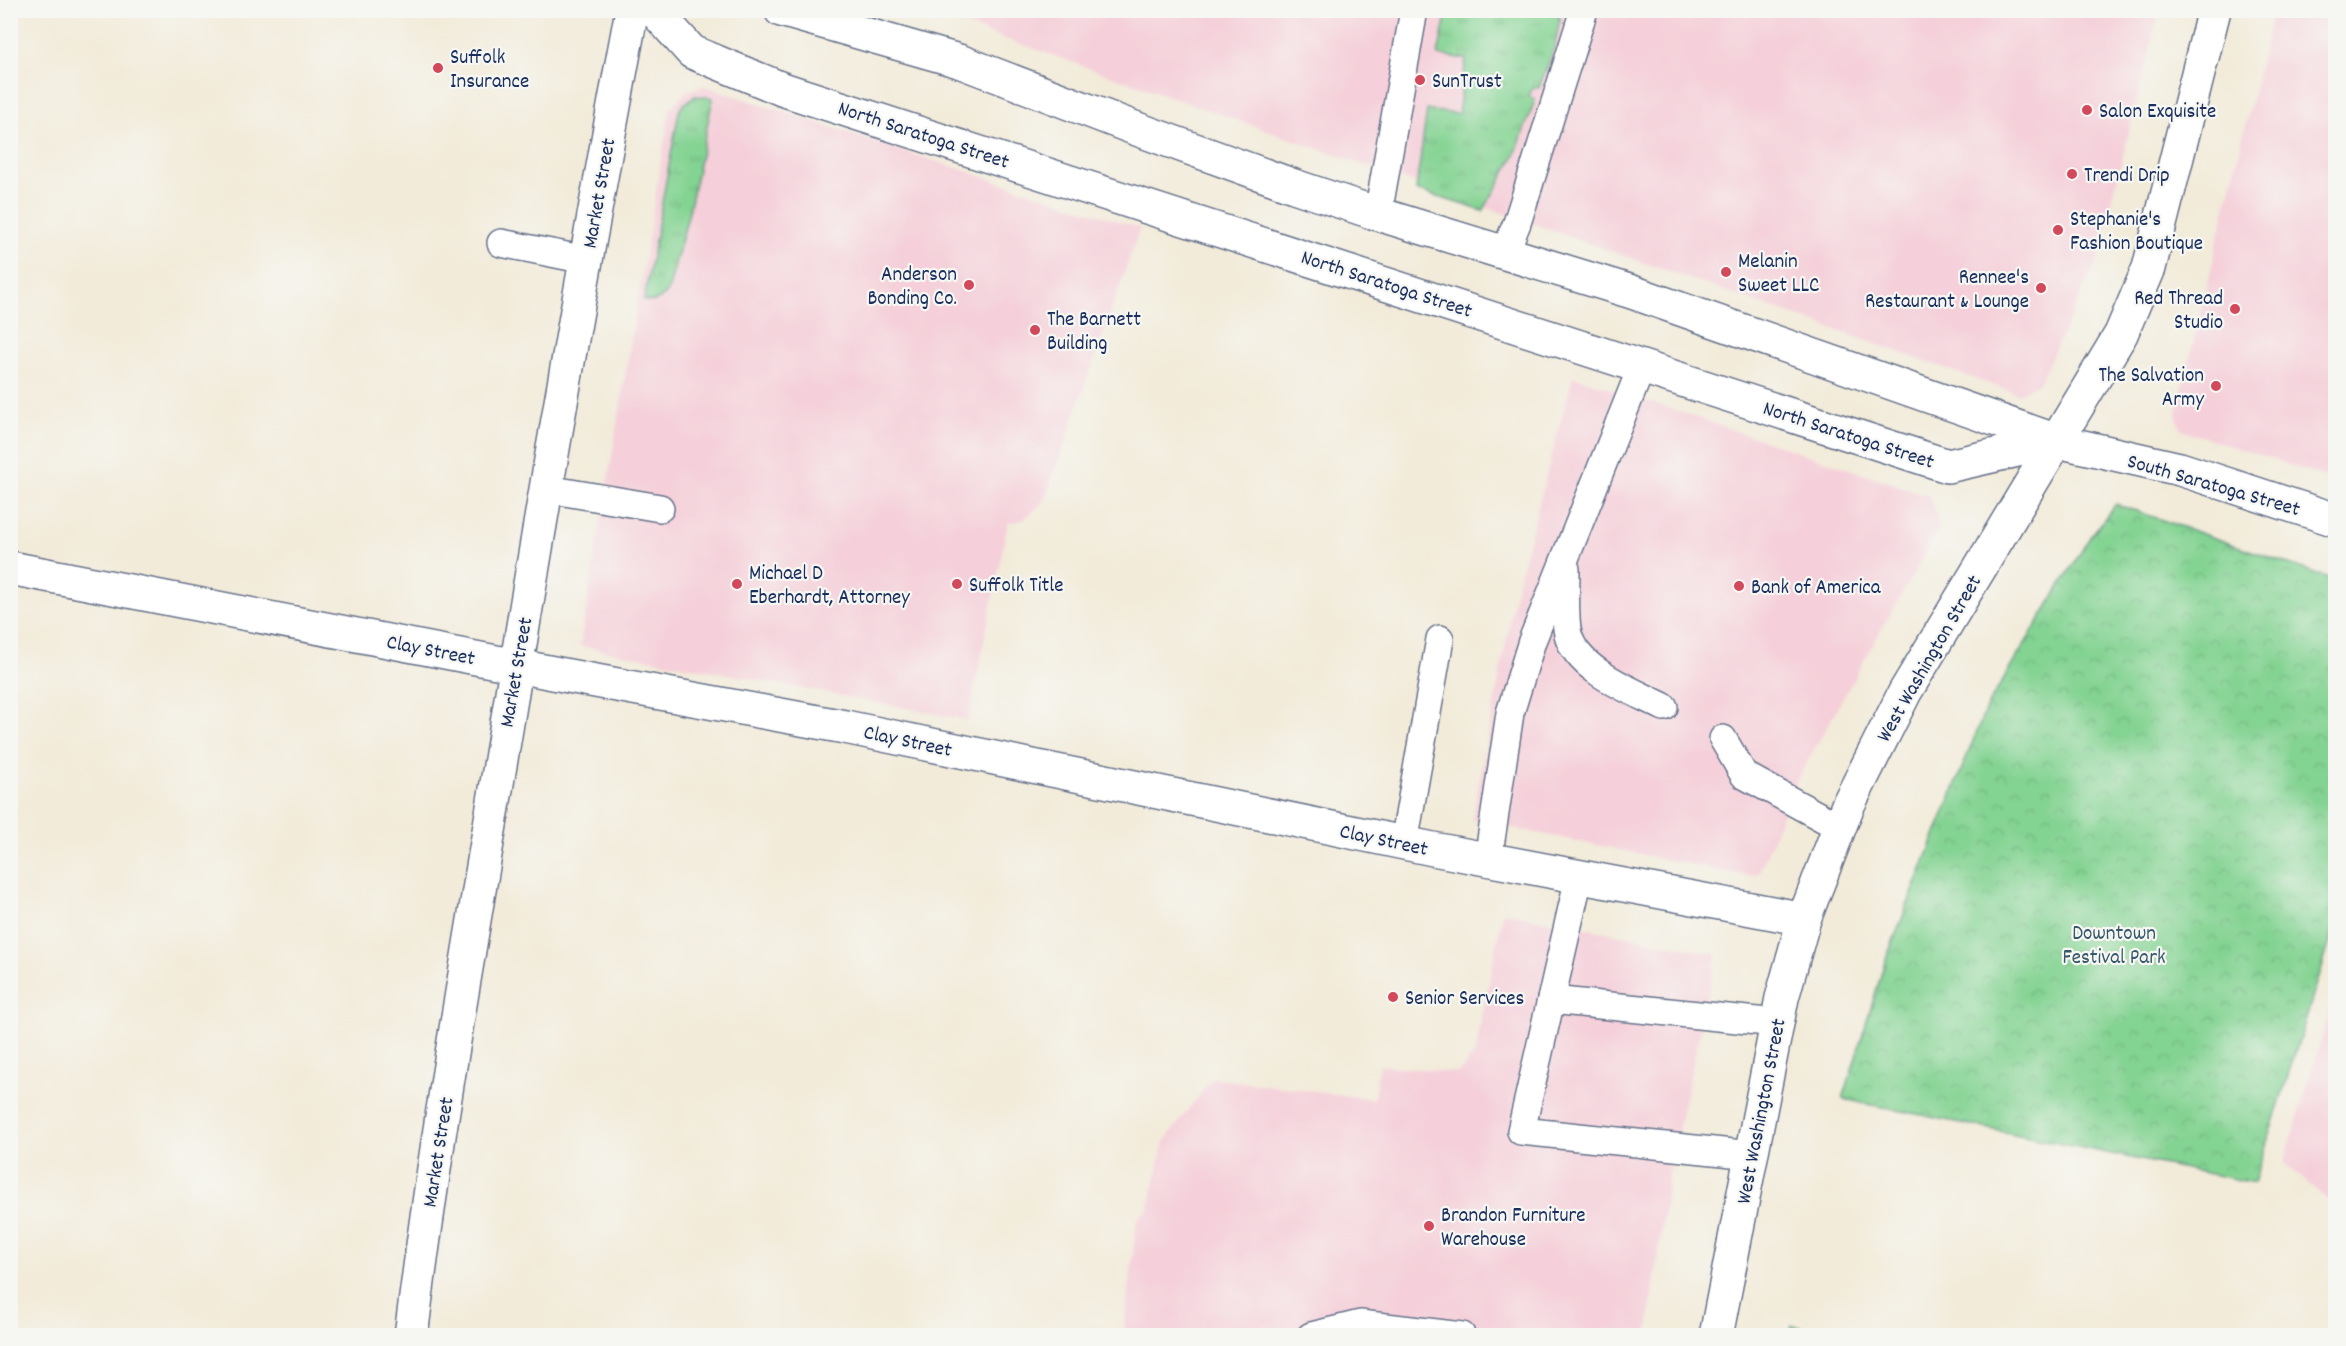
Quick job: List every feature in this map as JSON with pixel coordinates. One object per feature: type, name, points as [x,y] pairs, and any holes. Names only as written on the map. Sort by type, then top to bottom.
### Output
[{"type":"street","name":"Market Street","points":[[411,1335],[426,1215],[517,665],[586,260],[632,10]]},
{"type":"street","name":"North Saratoga Street","points":[[654,10],[692,52],[782,89],[1948,466],[2057,441]]},
{"type":"street","points":[[781,10],[959,61],[1137,129],[1378,214],[1632,292],[2057,441]]},
{"type":"street","name":"West Washington Street","points":[[1716,1335],[1782,998],[1804,919],[1848,805],[1905,692],[2121,334],[2150,268],[2214,10]]},
{"type":"street","name":"South Saratoga Street","points":[[2057,441],[2180,469],[2336,520]]},
{"type":"street","name":"Clay Street","points":[[10,568],[868,732],[1488,860],[1804,919]]},
{"type":"lane","points":[[1378,214],[1414,10]]},
{"type":"lane","points":[[1505,252],[1584,10]]},
{"type":"lane","points":[[501,243],[586,260]]},
{"type":"lane","points":[[1488,860],[1510,713],[1532,641],[1642,366]]},
{"type":"lane","points":[[547,489],[660,508]]},
{"type":"lane","points":[[1566,559],[1568,634],[1581,659],[1610,679],[1664,707]]},
{"type":"lane","points":[[1404,843],[1440,639]]},
{"type":"lane","points":[[1723,739],[1744,775],[1839,827]]},
{"type":"lane","points":[[1579,877],[1521,1131],[1752,1155]]},
{"type":"lane","points":[[1551,1000],[1777,1023]]},
{"type":"lane","points":[[1311,1335],[1360,1324],[1462,1335]]},
{"type":"shaded area","points":[[926,11],[2159,11],[2097,261],[2039,383],[2018,394]]},
{"type":"shaded area","points":[[2273,11],[2335,11],[2335,480],[2182,430],[2176,415]]},
{"type":"shaded area","points":[[704,86],[1140,228],[1044,502],[1023,520],[1008,523],[968,720],[580,646],[670,109],[687,91]]},
{"type":"shaded area","points":[[1573,376],[1929,496],[1937,517],[1938,529],[1794,785],[1759,873],[1750,876],[1733,873],[1472,820],[1516,589]]},
{"type":"shaded area","points":[[1503,912],[1717,954],[1671,1162],[1647,1335],[1123,1336],[1137,1220],[1149,1208],[1164,1142],[1212,1078],[1373,1099],[1380,1065],[1459,1073],[1475,1053]]},
{"type":"shaded area","points":[[2335,995],[2335,1206],[2284,1163]]},
{"type":"green space","points":[[1447,11],[1559,11],[1558,31],[1553,50],[1539,88],[1533,87],[1529,96],[1535,100],[1515,155],[1483,211],[1416,190],[1427,110],[1458,114],[1466,59],[1438,55]]},
{"type":"green space","points":[[695,96],[713,98],[688,216],[668,291],[658,300],[648,301],[644,300],[679,111]]},
{"type":"green space","name":"Downtown Festival Park","points":[[2116,504],[2335,580],[2335,926],[2254,1183],[1843,1099],[1886,959],[1987,706],[2090,537]]},
{"type":"green space","points":[[1792,1326],[1846,1335],[1790,1335]]},
{"type":"place","name":"Suffolk Insurance","points":[[438,68]]},
{"type":"place","name":"SunTrust","points":[[1420,80]]},
{"type":"place","name":"Salon Exquisite","points":[[2087,110]]},
{"type":"place","name":"Trendi Drip","points":[[2072,174]]},
{"type":"place","name":"Stephanie's Fashion Boutique","points":[[2058,230]]},
{"type":"place","name":"Melanin Sweet LLC","points":[[1726,272]]},
{"type":"place","name":"Anderson Bonding Co.","points":[[969,285]]},
{"type":"place","name":"Rennee's Restaurant & Lounge","points":[[2041,288]]},
{"type":"place","name":"Red Thread Studio","points":[[2235,309]]},
{"type":"place","name":"The Barnett Building","points":[[1035,330]]},
{"type":"place","name":"The Salvation Army","points":[[2216,386]]},
{"type":"place","name":"Michael D Eberhardt, Attorney","points":[[737,584]]},
{"type":"place","name":"Suffolk Title","points":[[957,584]]},
{"type":"place","name":"Bank of America","points":[[1739,586]]},
{"type":"place","name":"Senior Services","points":[[1393,997]]},
{"type":"place","name":"Brandon Furniture Warehouse","points":[[1429,1226]]}]
